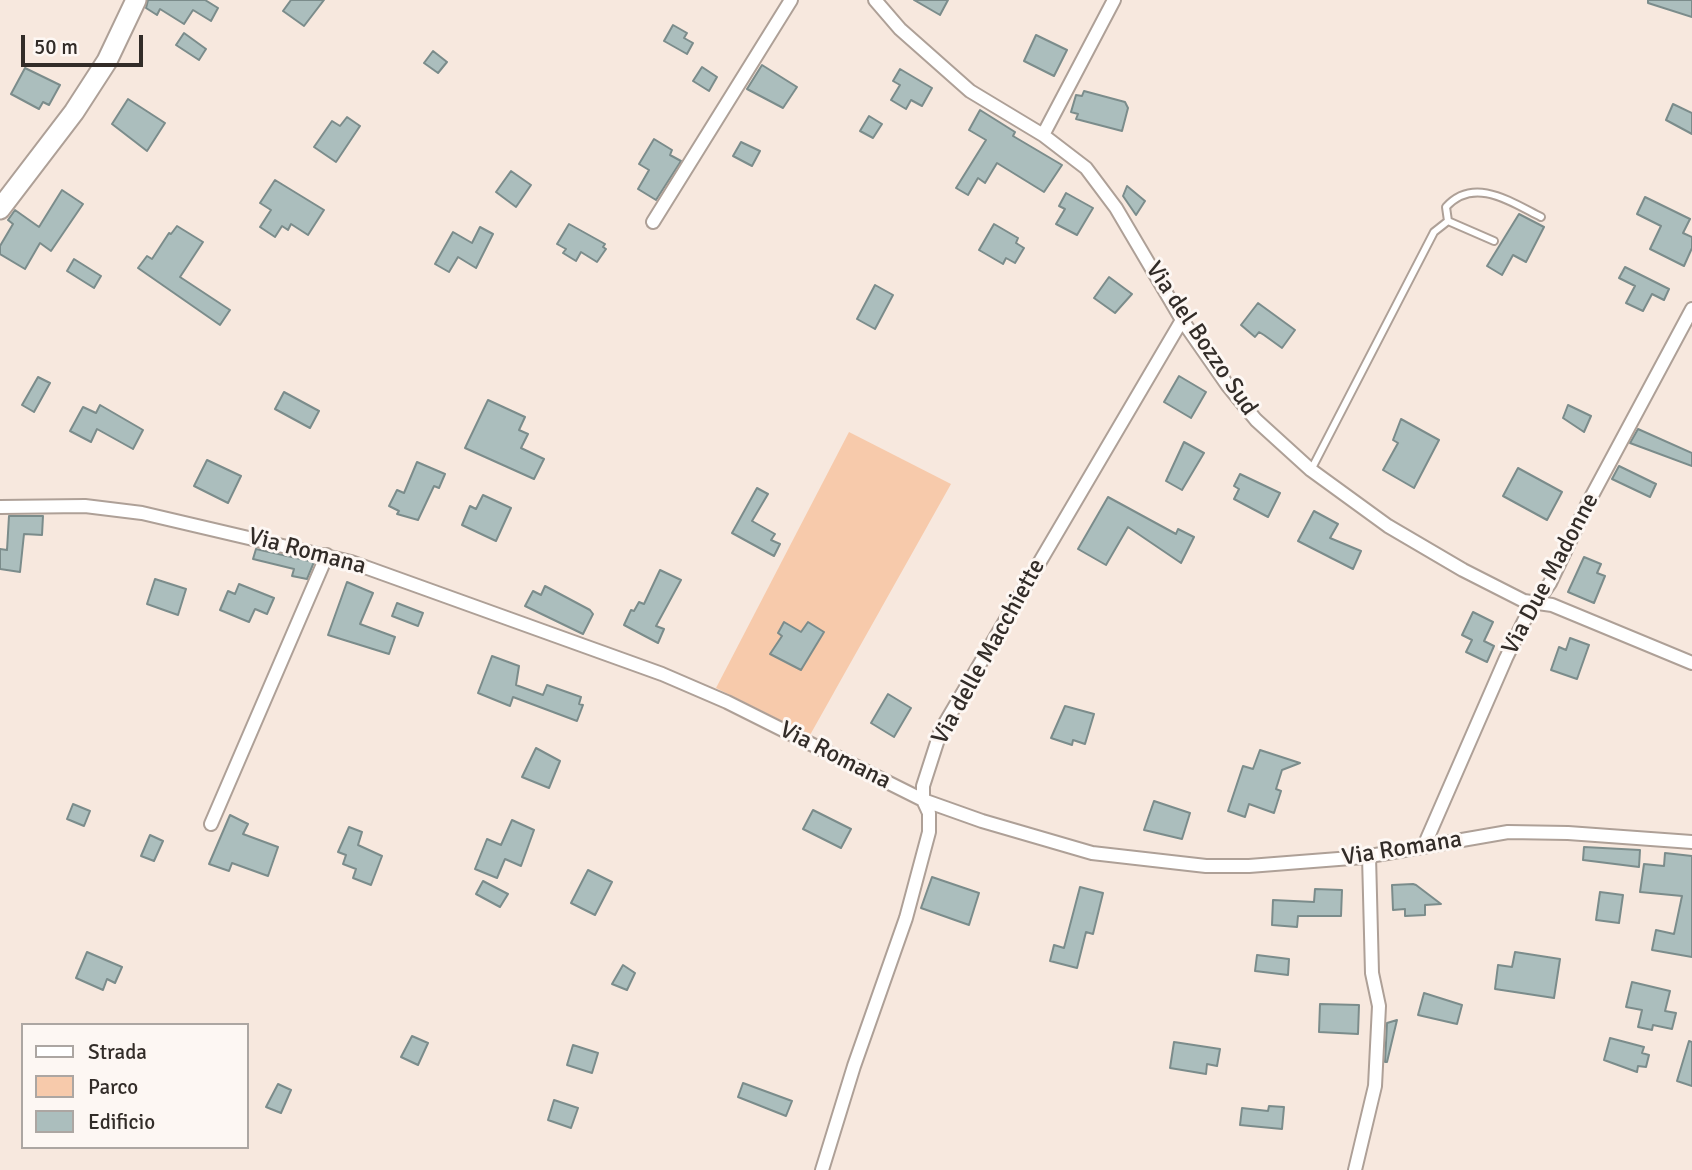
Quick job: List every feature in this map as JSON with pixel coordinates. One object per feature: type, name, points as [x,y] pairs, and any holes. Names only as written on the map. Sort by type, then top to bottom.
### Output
[{"type":"main road","points":[[0,209],[74,112],[107,61],[136,0]]},
{"type":"street","points":[[653,222],[791,0]]},
{"type":"street","name":"Via del Bozzo Sud","points":[[875,0],[900,29],[970,91],[1043,135],[1086,168],[1116,208],[1182,320],[1256,420],[1311,470],[1410,538],[1463,570],[1535,603],[1552,605],[1692,663]]},
{"type":"street","points":[[1043,135],[1114,0]]},
{"type":"street","name":"Via Due Madonne","points":[[1424,846],[1506,658],[1535,603],[1550,583],[1588,503],[1692,309]]},
{"type":"street","name":"Via delle Macchiette","points":[[822,1170],[854,1066],[906,918],[929,832],[929,813],[923,800],[925,774],[941,730],[1182,320]]},
{"type":"street","name":"Via Romana","points":[[0,507],[85,506],[142,513],[327,555],[662,674],[727,702],[923,800],[982,821],[1113,858],[1249,866],[1307,864],[1508,832],[1568,832],[1692,842]]},
{"type":"street","points":[[211,824],[279,673],[327,555]]},
{"type":"street","points":[[1356,1170],[1375,1086],[1379,1006],[1372,973],[1369,856]]},
{"type":"lane","points":[[1448,221],[1446,207],[1455,197],[1477,192],[1497,195],[1541,217]]},
{"type":"lane","points":[[1448,221],[1494,242]]},
{"type":"lane","points":[[1311,470],[1434,232],[1448,221]]},
{"type":"green space","points":[[849,432],[951,484],[810,735],[716,688]]},
{"type":"building","points":[[148,0],[205,0],[218,8],[211,21],[193,10],[184,24],[160,9],[157,15],[146,8]]},
{"type":"building","points":[[291,0],[324,0],[304,26],[283,11]]},
{"type":"building","points":[[914,0],[948,0],[940,15]]},
{"type":"building","points":[[1648,0],[1692,0],[1692,17],[1648,3]]},
{"type":"building","points":[[673,25],[687,33],[684,38],[693,43],[687,54],[664,41]]},
{"type":"building","points":[[184,33],[206,49],[199,60],[176,45]]},
{"type":"building","points":[[1036,35],[1067,50],[1054,76],[1024,61]]},
{"type":"building","points":[[433,51],[447,62],[438,73],[424,63]]},
{"type":"building","points":[[762,65],[797,87],[783,108],[747,89]]},
{"type":"building","points":[[702,67],[717,77],[709,91],[693,81]]},
{"type":"building","points":[[25,68],[60,85],[49,105],[43,102],[39,109],[11,94]]},
{"type":"building","points":[[900,69],[932,88],[922,106],[911,100],[906,109],[891,100],[900,85],[893,81]]},
{"type":"building","points":[[1084,91],[1125,102],[1128,108],[1122,131],[1076,119],[1078,114],[1071,112],[1076,95],[1082,96]]},
{"type":"building","points":[[128,99],[165,123],[147,151],[112,124]]},
{"type":"building","points":[[1673,104],[1692,113],[1692,134],[1666,120]]},
{"type":"building","points":[[980,110],[1015,132],[1013,136],[1062,165],[1044,192],[997,163],[985,183],[978,178],[968,195],[956,188],[986,140],[969,130]]},
{"type":"building","points":[[869,116],[882,124],[873,138],[860,131]]},
{"type":"building","points":[[347,117],[360,126],[336,162],[314,147],[332,121],[340,126]]},
{"type":"building","points":[[654,139],[672,150],[670,155],[681,161],[656,200],[638,189],[649,170],[639,164]]},
{"type":"building","points":[[741,142],[760,151],[752,166],[733,156]]},
{"type":"building","points":[[511,171],[531,185],[516,207],[496,192]]},
{"type":"building","points":[[275,180],[324,210],[308,235],[291,224],[288,230],[282,226],[275,237],[260,227],[271,210],[260,203]]},
{"type":"building","points":[[1127,186],[1145,201],[1136,215],[1123,196]]},
{"type":"building","points":[[62,190],[83,204],[51,251],[40,243],[25,269],[0,254],[0,246],[13,224],[8,220],[15,210],[39,227]]},
{"type":"building","points":[[1066,193],[1093,208],[1077,235],[1056,224],[1065,209],[1059,206]]},
{"type":"building","points":[[1645,197],[1690,219],[1683,233],[1692,237],[1692,248],[1684,266],[1650,249],[1661,226],[1637,214]]},
{"type":"building","points":[[1519,214],[1544,227],[1526,262],[1513,255],[1502,275],[1487,266]]},
{"type":"building","points":[[569,224],[605,244],[603,247],[606,249],[597,262],[581,252],[576,261],[563,253],[566,249],[557,244]]},
{"type":"building","points":[[994,224],[1018,238],[1016,243],[1024,248],[1015,263],[1006,258],[1003,264],[979,250]]},
{"type":"building","points":[[177,226],[203,242],[180,277],[230,310],[220,325],[138,268],[147,256],[152,259],[169,233]]},
{"type":"building","points":[[480,227],[493,234],[476,268],[458,257],[449,272],[435,264],[453,232],[472,243]]},
{"type":"building","points":[[74,259],[101,276],[94,288],[67,271]]},
{"type":"building","points":[[1625,267],[1669,289],[1664,300],[1652,294],[1643,311],[1626,303],[1635,286],[1619,278]]},
{"type":"building","points":[[1109,277],[1132,294],[1115,313],[1094,298]]},
{"type":"building","points":[[875,285],[893,295],[875,329],[857,319]]},
{"type":"building","points":[[1258,303],[1295,330],[1282,348],[1259,332],[1255,337],[1241,325]]},
{"type":"building","points":[[1179,376],[1206,392],[1191,418],[1164,402]]},
{"type":"building","points":[[38,377],[50,383],[34,412],[22,405]]},
{"type":"building","points":[[284,392],[319,411],[310,428],[275,409]]},
{"type":"building","points":[[488,400],[525,417],[519,430],[528,434],[521,448],[544,459],[534,479],[465,448]]},
{"type":"building","points":[[100,405],[143,430],[133,449],[97,429],[91,442],[70,431],[83,407],[96,413]]},
{"type":"building","points":[[1568,405],[1591,416],[1584,432],[1563,418]]},
{"type":"building","points":[[1401,419],[1439,440],[1414,488],[1383,470],[1398,443],[1393,440]]},
{"type":"building","points":[[1638,429],[1692,453],[1692,466],[1630,443]]},
{"type":"building","points":[[1184,442],[1204,453],[1182,490],[1166,481]]},
{"type":"building","points":[[207,460],[241,476],[228,503],[194,486]]},
{"type":"building","points":[[417,462],[445,474],[439,488],[434,486],[418,520],[397,514],[399,511],[389,506],[397,490],[404,493]]},
{"type":"building","points":[[1619,466],[1656,484],[1650,497],[1612,479]]},
{"type":"building","points":[[1518,468],[1562,492],[1547,520],[1503,496]]},
{"type":"building","points":[[1240,474],[1280,493],[1268,517],[1234,499],[1239,489],[1234,486]]},
{"type":"building","points":[[757,488],[768,494],[752,521],[775,534],[771,540],[780,544],[774,556],[732,533]]},
{"type":"building","points":[[483,495],[511,508],[496,541],[462,525],[470,506],[476,509]]},
{"type":"building","points":[[1108,497],[1176,534],[1178,529],[1194,537],[1181,563],[1128,527],[1106,565],[1078,549]]},
{"type":"building","points":[[1314,511],[1338,524],[1330,538],[1361,551],[1353,569],[1298,541]]},
{"type":"building","points":[[9,516],[43,516],[42,535],[24,534],[20,572],[0,569],[0,549],[7,550]]},
{"type":"building","points":[[256,549],[314,562],[307,579],[292,576],[294,569],[253,559]]},
{"type":"building","points":[[1584,557],[1601,564],[1597,573],[1605,576],[1594,603],[1568,592]]},
{"type":"building","points":[[660,570],[681,580],[656,626],[664,629],[658,643],[624,625],[631,610],[634,611],[639,602],[644,604]]},
{"type":"building","points":[[155,579],[186,589],[178,615],[147,604]]},
{"type":"building","points":[[347,582],[373,593],[360,624],[395,637],[389,654],[328,635]]},
{"type":"building","points":[[239,584],[274,598],[267,614],[255,609],[249,622],[220,610],[228,591],[235,594]]},
{"type":"building","points":[[545,586],[590,610],[593,614],[583,634],[525,606],[533,591],[541,595]]},
{"type":"building","points":[[397,603],[423,613],[418,626],[392,616]]},
{"type":"building","points":[[1473,612],[1493,622],[1484,641],[1494,646],[1487,662],[1466,652],[1472,640],[1462,635]]},
{"type":"building","points":[[784,622],[801,632],[808,622],[824,632],[801,670],[770,654],[782,636],[778,633]]},
{"type":"building","points":[[1570,638],[1589,645],[1577,679],[1551,670],[1559,647],[1566,650]]},
{"type":"building","points":[[492,656],[519,666],[516,685],[543,695],[547,685],[581,697],[579,704],[583,705],[577,721],[513,697],[510,706],[478,693]]},
{"type":"building","points":[[888,694],[911,708],[894,737],[871,723]]},
{"type":"building","points":[[1065,706],[1094,714],[1085,744],[1073,740],[1072,745],[1051,738]]},
{"type":"building","points":[[536,748],[560,761],[549,788],[522,777]]},
{"type":"building","points":[[1260,750],[1300,763],[1282,770],[1276,789],[1281,791],[1274,813],[1249,804],[1245,817],[1228,811],[1243,766],[1253,769]]},
{"type":"building","points":[[1154,801],[1190,813],[1182,839],[1144,830]]},
{"type":"building","points":[[73,804],[90,811],[84,826],[67,819]]},
{"type":"building","points":[[813,810],[851,829],[841,848],[803,829]]},
{"type":"building","points":[[230,815],[248,824],[243,834],[278,847],[268,876],[232,863],[229,871],[209,864]]},
{"type":"building","points":[[512,820],[534,830],[521,866],[505,859],[497,878],[475,869],[487,839],[501,845]]},
{"type":"building","points":[[349,827],[362,832],[358,845],[382,856],[371,885],[353,878],[356,869],[343,864],[346,855],[338,852]]},
{"type":"building","points":[[150,835],[163,841],[154,861],[141,856]]},
{"type":"building","points":[[1584,847],[1640,850],[1639,867],[1583,860]]},
{"type":"building","points":[[1665,853],[1692,856],[1692,957],[1652,950],[1656,930],[1674,934],[1682,896],[1640,892],[1644,864],[1664,866]]},
{"type":"building","points":[[588,870],[612,882],[595,915],[571,903]]},
{"type":"building","points":[[932,877],[979,893],[969,925],[921,908]]},
{"type":"building","points":[[483,881],[508,894],[500,907],[476,894]]},
{"type":"building","points":[[1413,884],[1441,904],[1425,905],[1425,915],[1405,916],[1405,909],[1393,910],[1392,885]]},
{"type":"building","points":[[1080,887],[1103,893],[1093,934],[1086,932],[1077,968],[1050,961],[1054,945],[1064,948]]},
{"type":"building","points":[[1315,889],[1342,890],[1341,916],[1298,916],[1297,927],[1272,925],[1273,900],[1314,902]]},
{"type":"building","points":[[1600,892],[1623,895],[1619,923],[1596,920]]},
{"type":"building","points":[[87,952],[122,967],[115,983],[107,979],[103,990],[76,978]]},
{"type":"building","points":[[1515,952],[1560,959],[1554,998],[1495,989],[1498,965],[1512,967]]},
{"type":"building","points":[[1257,955],[1289,959],[1288,975],[1255,971]]},
{"type":"building","points":[[623,965],[635,973],[627,990],[612,984]]},
{"type":"building","points":[[1632,982],[1670,991],[1665,1011],[1676,1013],[1672,1029],[1653,1025],[1652,1030],[1638,1027],[1642,1010],[1626,1007]]},
{"type":"building","points":[[1424,993],[1462,1005],[1457,1024],[1418,1015]]},
{"type":"building","points":[[1320,1004],[1359,1005],[1358,1034],[1319,1032]]},
{"type":"building","points":[[1397,1020],[1387,1062],[1385,1062],[1387,1023]]},
{"type":"building","points":[[412,1036],[428,1043],[418,1065],[401,1057]]},
{"type":"building","points":[[1610,1038],[1644,1047],[1642,1053],[1649,1055],[1646,1067],[1638,1066],[1637,1072],[1604,1060]]},
{"type":"building","points":[[1689,1041],[1692,1042],[1692,1086],[1677,1081]]},
{"type":"building","points":[[1174,1042],[1220,1049],[1217,1066],[1207,1064],[1206,1074],[1170,1068]]},
{"type":"building","points":[[573,1045],[598,1053],[592,1073],[567,1065]]},
{"type":"building","points":[[743,1083],[792,1101],[786,1116],[738,1097]]},
{"type":"building","points":[[278,1084],[291,1090],[281,1113],[266,1107]]},
{"type":"building","points":[[554,1100],[578,1108],[571,1128],[548,1120]]},
{"type":"building","points":[[1269,1106],[1284,1107],[1282,1129],[1240,1125],[1242,1108],[1268,1111]]}]
